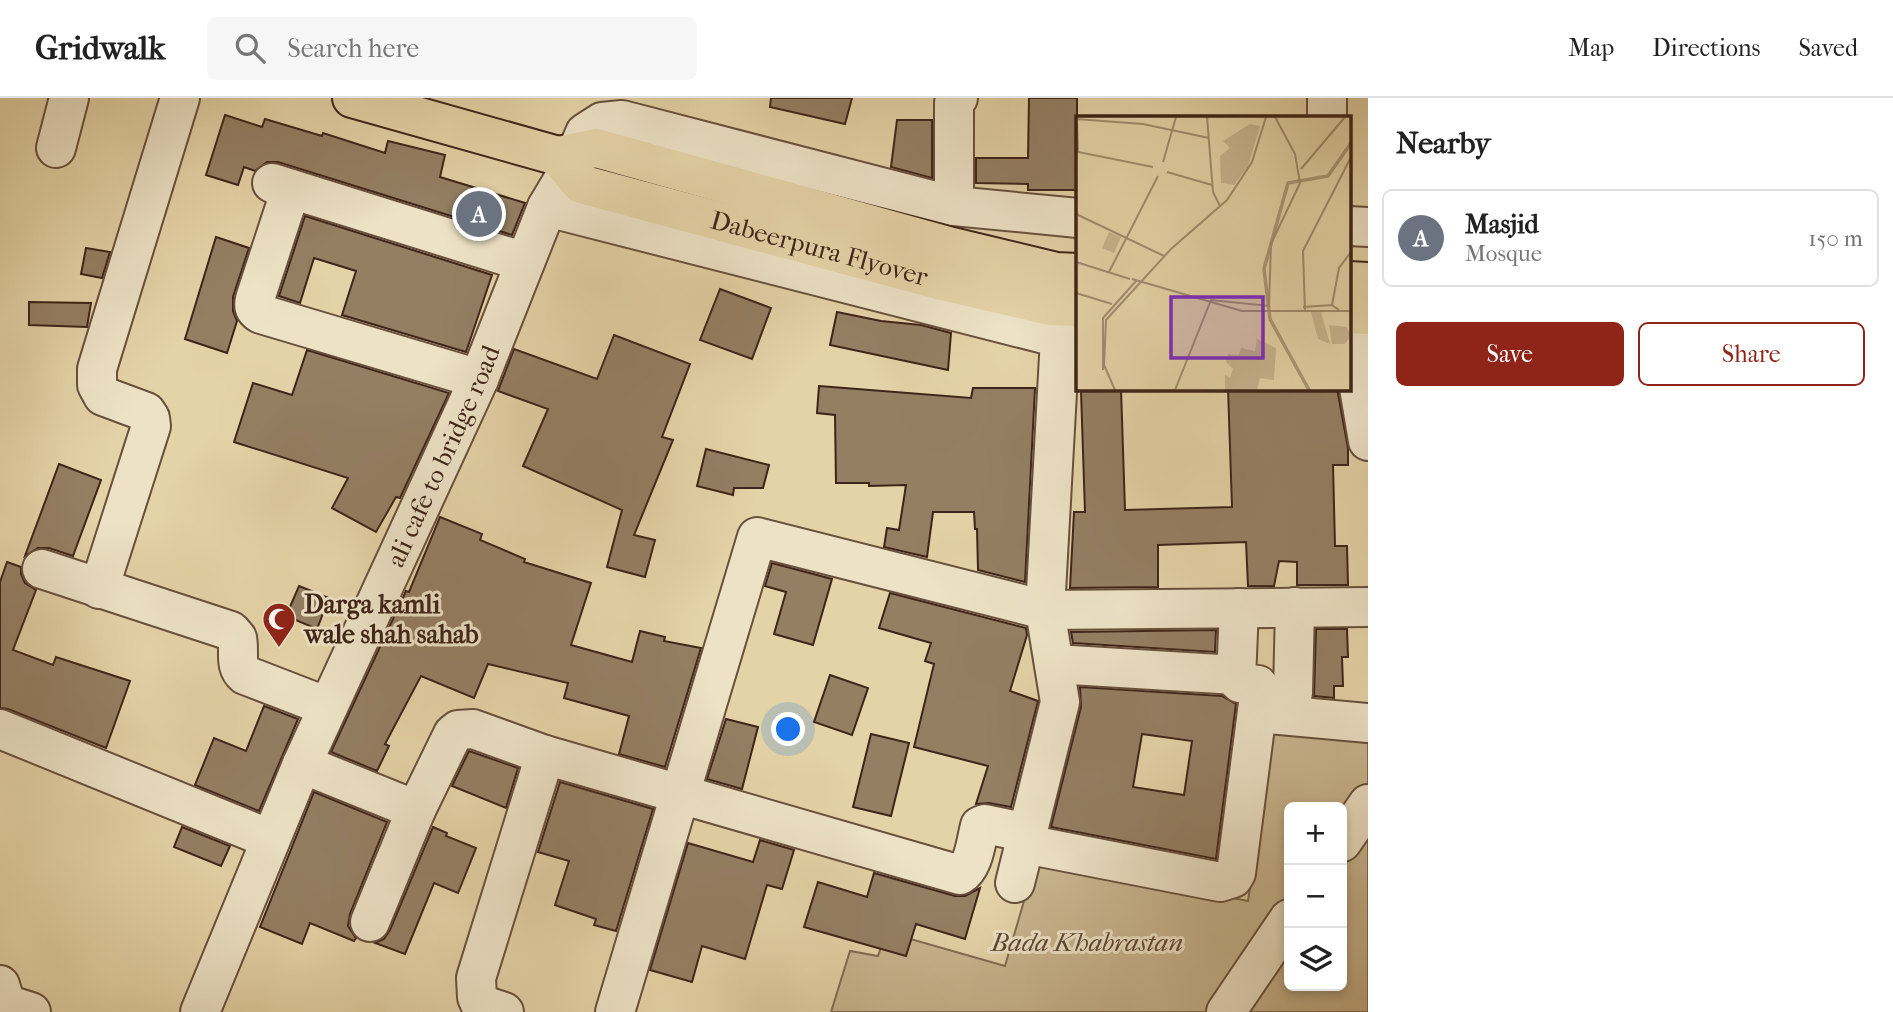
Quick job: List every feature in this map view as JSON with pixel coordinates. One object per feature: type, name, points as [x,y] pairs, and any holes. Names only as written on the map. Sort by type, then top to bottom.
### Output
[{"type":"main road","points":[[352,98],[576,162]]},
{"type":"main road","name":"Dabeerpura Flyover","points":[[576,162],[1056,272],[1076,273]]},
{"type":"main road","name":"Dabeerpura Flyover","points":[[576,162],[938,280],[1050,306],[1072,328]]},
{"type":"main road","points":[[1350,281],[1368,282]]},
{"type":"street","points":[[57,148],[69,98]]},
{"type":"street","points":[[99,589],[150,426],[150,418],[146,412],[103,396],[97,385],[97,369],[180,98]]},
{"type":"street","points":[[954,206],[954,103],[958,98]]},
{"type":"street","points":[[1327,98],[1327,116]]},
{"type":"street","name":"ali cafe to bridge road","points":[[200,1012],[302,764],[479,379],[547,207],[576,162],[585,133],[602,122],[622,120],[954,206],[1076,218]]},
{"type":"street","points":[[479,379],[256,311],[253,307],[281,186],[525,262]]},
{"type":"street","points":[[547,207],[1072,328],[1045,610],[1060,702],[1015,883]]},
{"type":"street","points":[[1350,226],[1368,227]]},
{"type":"street","points":[[1353,327],[1368,441]]},
{"type":"street","points":[[615,1012],[757,537],[1045,610],[1368,607]]},
{"type":"street","points":[[42,569],[231,631],[237,638],[240,671],[328,707]]},
{"type":"street","points":[[1054,664],[1286,698],[1293,694],[1295,607]]},
{"type":"street","points":[[370,922],[416,810],[449,741],[458,730],[473,729],[545,755],[960,875],[966,872],[981,826],[985,824],[1026,839],[1220,882],[1233,878],[1236,873],[1251,694],[1239,608]]},
{"type":"street","points":[[1251,694],[1368,723]]},
{"type":"street","points":[[0,729],[270,839]]},
{"type":"street","points":[[504,1012],[480,1004],[476,978],[545,755]]},
{"type":"street","points":[[302,764],[416,810]]},
{"type":"street","points":[[1347,835],[1368,804]]},
{"type":"street","points":[[1226,1012],[1284,926]]},
{"type":"street","points":[[0,985],[6,1004],[31,1012]]},
{"type":"green space","name":"Bada Khabrastan","points":[[1274,729],[1368,732],[1368,1012],[831,1012],[850,951],[878,956],[886,932],[1005,966],[1036,860],[1248,901]]},
{"type":"building","points":[[771,98],[852,98],[845,124],[770,107]]},
{"type":"building","points":[[1029,98],[1077,98],[1076,190],[1028,190],[1028,184],[976,183],[976,158],[1028,158]]},
{"type":"building","points":[[225,115],[262,127],[265,119],[322,136],[323,133],[385,153],[388,141],[445,155],[440,177],[525,203],[512,235],[278,162],[267,162],[255,171],[244,167],[238,185],[206,175]]},
{"type":"building","points":[[897,120],[932,120],[932,178],[891,167]]},
{"type":"building","points":[[305,216],[492,275],[466,352],[342,315],[356,271],[314,258],[300,303],[279,296]]},
{"type":"building","points":[[216,237],[249,248],[233,297],[233,311],[237,321],[227,353],[185,339]]},
{"type":"building","points":[[86,248],[110,252],[102,278],[81,274]]},
{"type":"building","points":[[720,289],[771,308],[752,359],[700,340]]},
{"type":"building","points":[[29,302],[91,303],[87,327],[29,325]]},
{"type":"building","points":[[837,312],[881,321],[921,325],[951,333],[948,370],[830,345]]},
{"type":"building","points":[[614,335],[690,364],[662,437],[673,440],[634,535],[655,540],[645,577],[607,567],[622,510],[523,466],[548,409],[498,391],[514,349],[597,379]]},
{"type":"building","points":[[307,350],[449,393],[400,498],[396,497],[376,532],[332,508],[348,478],[234,442],[253,383],[292,395]]},
{"type":"building","points":[[819,386],[971,398],[973,388],[1035,388],[1025,582],[978,570],[974,512],[933,512],[927,557],[884,547],[887,528],[899,530],[906,485],[836,483],[835,415],[817,413]]},
{"type":"building","points":[[1121,390],[1125,510],[1232,507],[1228,390],[1337,390],[1348,448],[1348,465],[1333,465],[1335,546],[1347,546],[1348,585],[1297,585],[1297,562],[1279,561],[1274,586],[1248,586],[1246,542],[1158,545],[1158,587],[1070,588],[1074,512],[1085,512],[1081,391]]},
{"type":"building","points":[[706,449],[769,465],[763,488],[734,488],[733,495],[697,486]]},
{"type":"building","points":[[59,464],[101,480],[73,556],[49,548],[38,548],[25,556]]},
{"type":"building","points":[[440,517],[482,534],[480,540],[525,559],[524,562],[591,583],[571,645],[632,662],[640,631],[665,637],[664,641],[701,648],[665,767],[619,754],[629,716],[564,698],[568,683],[488,664],[474,698],[421,676],[385,744],[389,746],[377,771],[331,752],[406,591],[409,592]]},
{"type":"building","points":[[7,562],[21,567],[25,583],[36,590],[13,650],[53,665],[56,657],[130,681],[106,748],[0,708],[0,582]]},
{"type":"building","points":[[772,563],[832,579],[813,645],[774,634],[786,592],[765,586]]},
{"type":"building","points":[[299,586],[329,598],[317,629],[286,616]]},
{"type":"building","points":[[890,593],[1026,628],[1027,635],[1010,691],[1038,701],[1011,807],[989,803],[976,804],[988,766],[914,747],[934,664],[925,661],[931,643],[879,628]]},
{"type":"building","points":[[1316,629],[1347,629],[1348,657],[1342,657],[1343,686],[1334,686],[1334,698],[1314,696]]},
{"type":"building","points":[[1216,630],[1215,652],[1073,643],[1071,632]]},
{"type":"building","points":[[830,675],[868,688],[852,735],[814,722]]},
{"type":"building","points":[[1080,687],[1222,696],[1236,704],[1216,859],[1051,827],[1081,707]],"holes":[[[1142,734],[1192,741],[1184,795],[1133,787]]]},
{"type":"building","points":[[264,706],[298,719],[259,811],[195,785],[214,738],[246,751]]},
{"type":"building","points":[[726,719],[758,727],[742,789],[707,779]]},
{"type":"building","points":[[871,734],[909,743],[891,816],[853,807]]},
{"type":"building","points":[[469,751],[518,768],[506,808],[452,786]]},
{"type":"building","points":[[560,782],[653,809],[616,931],[594,925],[596,919],[555,905],[569,861],[538,852]]},
{"type":"building","points":[[314,792],[387,822],[350,914],[348,926],[356,938],[354,941],[310,923],[302,944],[260,927]]},
{"type":"building","points":[[182,827],[230,846],[221,866],[174,847]]},
{"type":"building","points":[[433,827],[447,833],[446,836],[476,848],[458,893],[434,883],[405,954],[375,943],[384,939],[390,930]]},
{"type":"building","points":[[760,840],[794,850],[782,889],[767,885],[745,959],[702,946],[692,982],[650,970],[688,843],[753,862]]},
{"type":"building","points":[[874,873],[955,896],[965,896],[980,888],[965,939],[916,924],[906,956],[804,927],[818,882],[867,897]]},
{"type":"place","name":"Masjid","points":[[479,214]]},
{"type":"place","name":"Darga kamli wale shah sahab","points":[[279,649]]}]
